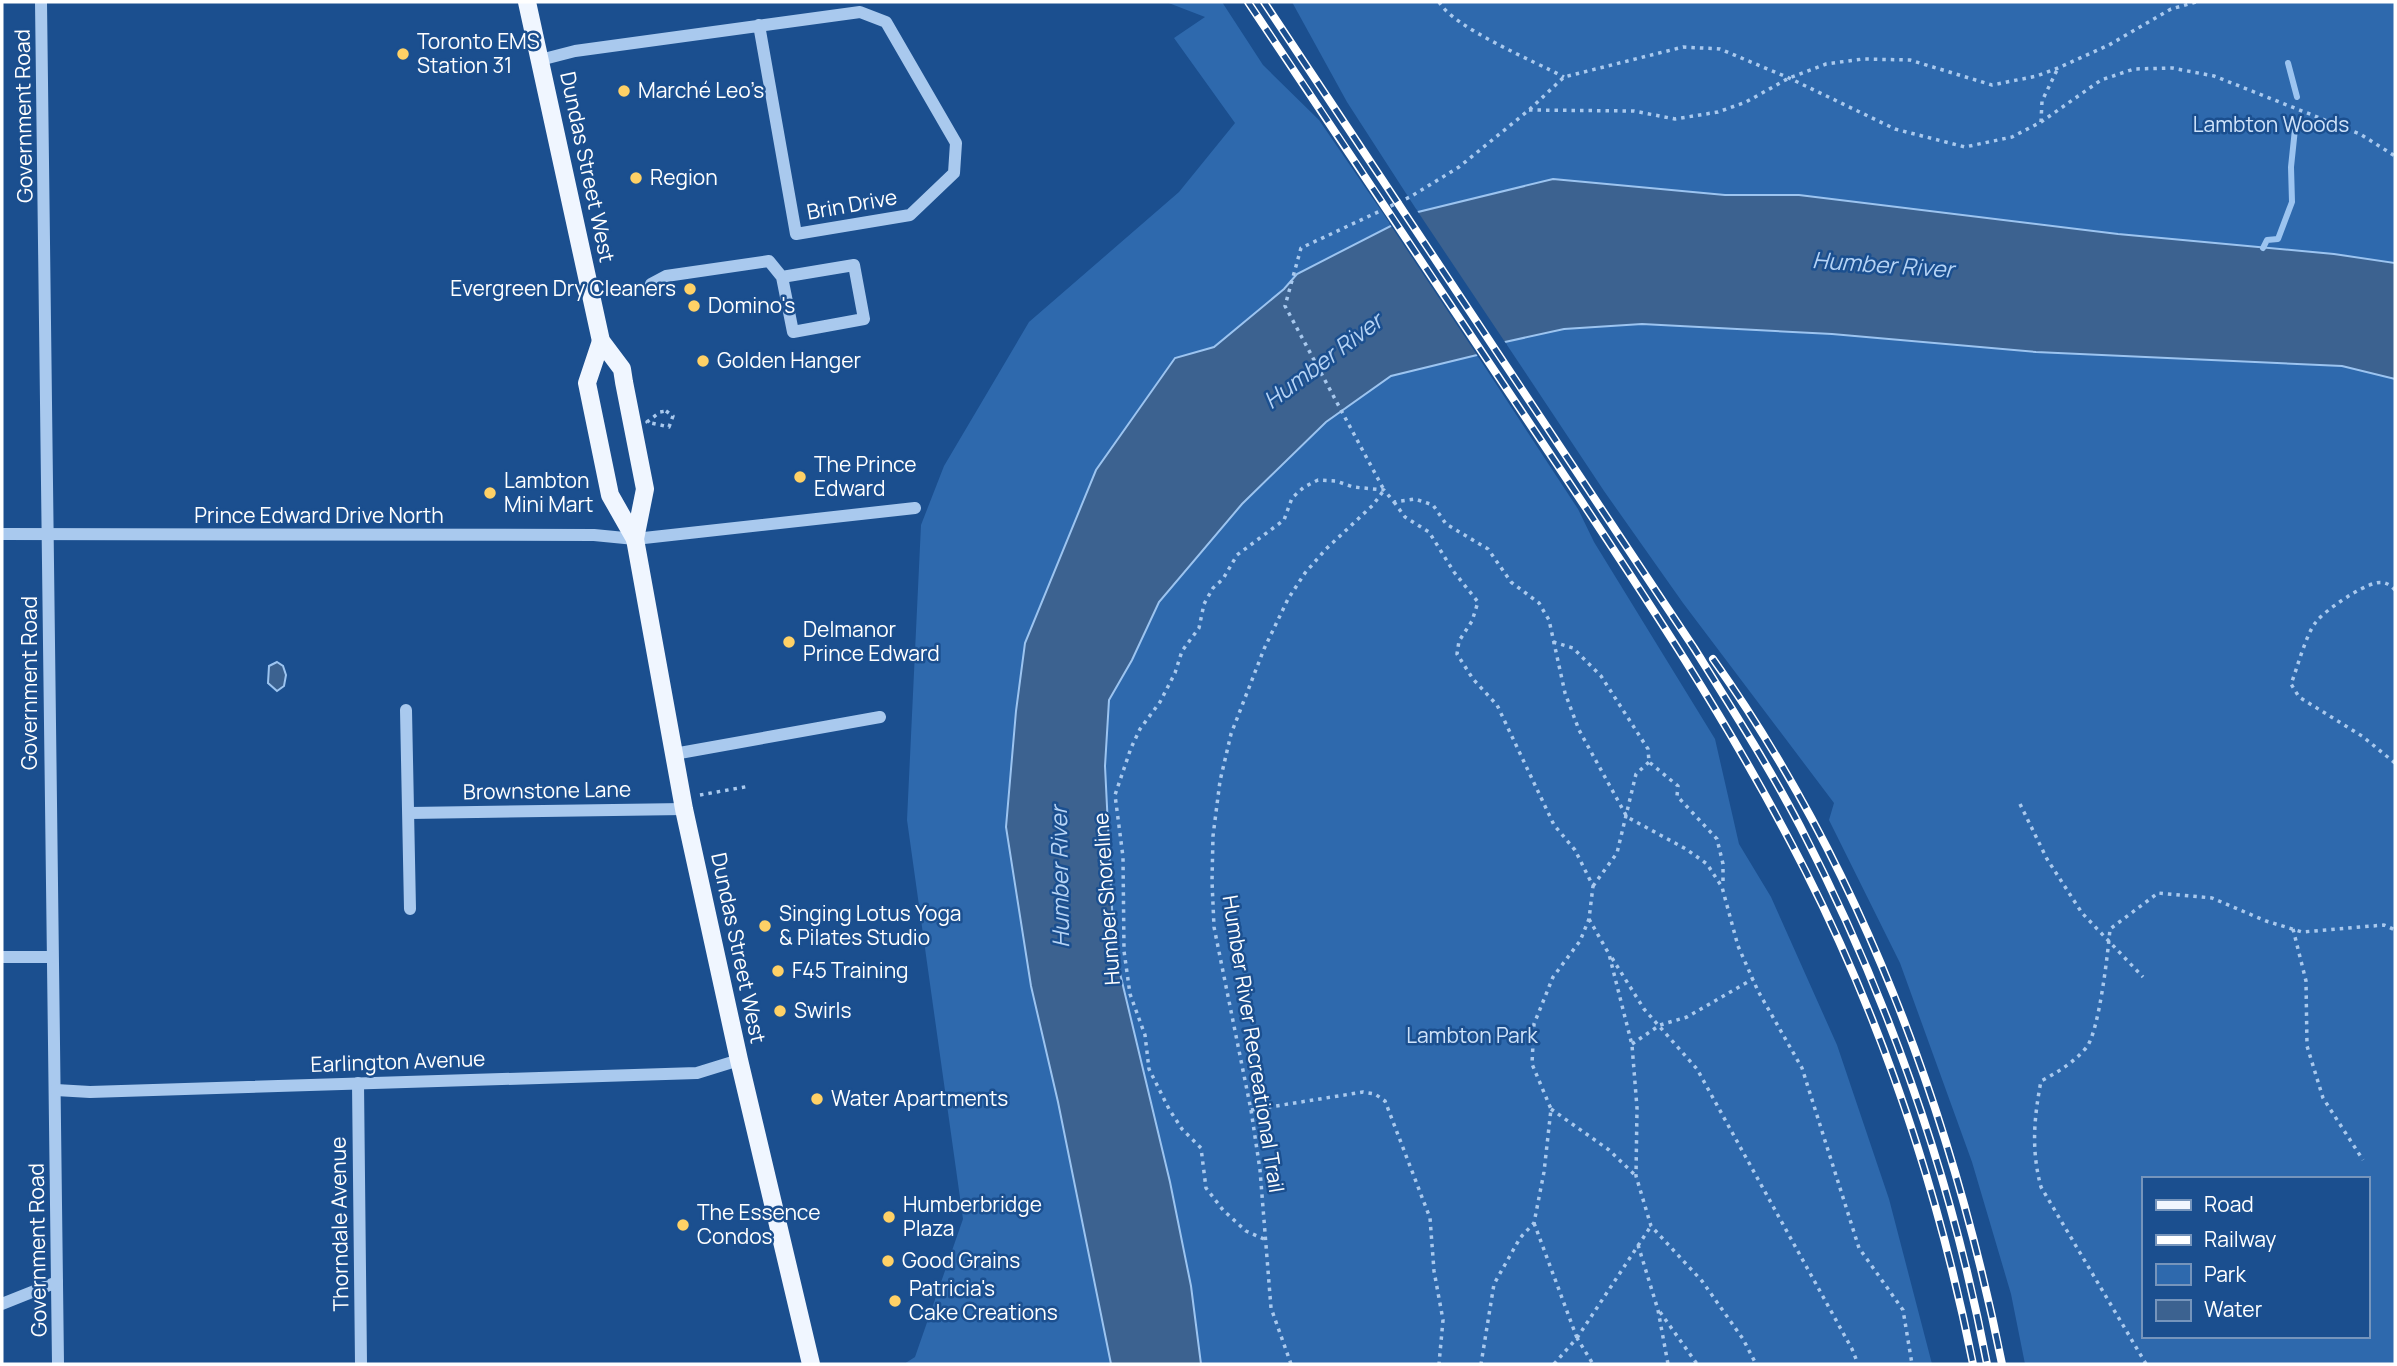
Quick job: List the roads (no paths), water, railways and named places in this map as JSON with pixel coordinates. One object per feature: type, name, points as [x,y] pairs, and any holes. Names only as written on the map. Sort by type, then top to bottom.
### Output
[{"type":"main road","name":"Dundas Street West","points":[[527,2],[601,341],[622,369],[645,489],[635,539]]},
{"type":"main road","name":"Dundas Street West","points":[[601,341],[587,383],[610,495],[635,539],[683,804],[810,1364]]},
{"type":"street","name":"Government Road","points":[[41,2],[58,1364]]},
{"type":"street","name":"Brin Drive","points":[[860,12],[886,22],[956,143],[954,173],[910,215],[796,234],[759,25],[860,12]]},
{"type":"street","points":[[540,60],[581,50],[759,25]]},
{"type":"street","points":[[651,284],[666,276],[769,261],[782,277],[793,331],[864,319],[854,265],[782,277]]},
{"type":"street","name":"Prince Edward Drive North","points":[[2,534],[594,535],[635,539],[915,508]]},
{"type":"street","points":[[407,710],[410,909]]},
{"type":"street","points":[[674,754],[880,717]]},
{"type":"street","name":"Brownstone Lane","points":[[409,813],[683,804]]},
{"type":"street","points":[[2,957],[52,957]]},
{"type":"street","name":"Earlington Avenue","points":[[56,1090],[90,1092],[697,1073],[739,1060]]},
{"type":"street","name":"Thorndale Avenue","points":[[358,1083],[360,1364]]},
{"type":"street","points":[[2,1304],[57,1282]]},
{"type":"water","name":"Humber River","points":[[1553,179],[1725,195],[1799,195],[2118,234],[2334,254],[2395,263],[2395,379],[2342,366],[2036,352],[1832,334],[1642,324],[1564,329],[1505,342],[1477,355],[1391,376],[1326,422],[1242,504],[1159,602],[1132,660],[1109,700],[1105,766],[1114,948],[1170,1182],[1191,1286],[1201,1364],[1111,1364],[1058,1102],[1031,986],[1006,827],[1025,643],[1096,470],[1175,358],[1214,347],[1284,289],[1297,274],[1418,212]]},
{"type":"water","points":[[277,662],[283,666],[286,675],[284,686],[277,691],[268,683],[269,666]]},
{"type":"waterway","points":[[2288,63],[2297,97]]},
{"type":"waterway","points":[[2263,248],[2267,240],[2278,239],[2292,202],[2291,167],[2295,129]]},
{"type":"railway","points":[[1248,2],[1636,584],[1707,696],[1774,811],[1834,929],[1860,989],[1906,1111],[1944,1237],[1973,1364]]},
{"type":"railway","points":[[1264,2],[1694,648],[1762,758],[1800,826],[1861,955],[1913,1088],[1955,1225],[1987,1364]]},
{"type":"railway","points":[[1713,659],[1766,739],[1814,822],[1856,908],[1894,996],[1928,1086],[1957,1178],[2002,1364]]},
{"type":"place","name":"Toronto EMS Station 31","points":[[403,54]]},
{"type":"place","name":"Marché Leo’s","points":[[624,91]]},
{"type":"place","name":"Region","points":[[636,178]]},
{"type":"place","name":"Evergreen Dry Cleaners","points":[[690,289]]},
{"type":"place","name":"Domino's","points":[[694,306]]},
{"type":"place","name":"Golden Hanger","points":[[703,361]]},
{"type":"place","name":"The Prince Edward","points":[[800,477]]},
{"type":"place","name":"Lambton Mini Mart","points":[[490,493]]},
{"type":"place","name":"Delmanor Prince Edward","points":[[789,642]]},
{"type":"place","name":"Singing Lotus Yoga & Pilates Studio","points":[[765,926]]},
{"type":"place","name":"F45 Training","points":[[778,971]]},
{"type":"place","name":"Swirls","points":[[780,1011]]},
{"type":"place","name":"Water Apartments","points":[[817,1099]]},
{"type":"place","name":"Humberbridge Plaza","points":[[889,1217]]},
{"type":"place","name":"The Essence Condos","points":[[683,1225]]},
{"type":"place","name":"Good Grains","points":[[888,1261]]},
{"type":"place","name":"Patricia's Cake Creations","points":[[895,1301]]},
{"type":"park label","name":"Lambton Woods","points":[[2271,125]]},
{"type":"park label","name":"Lambton Park","points":[[1472,1036]]}]
